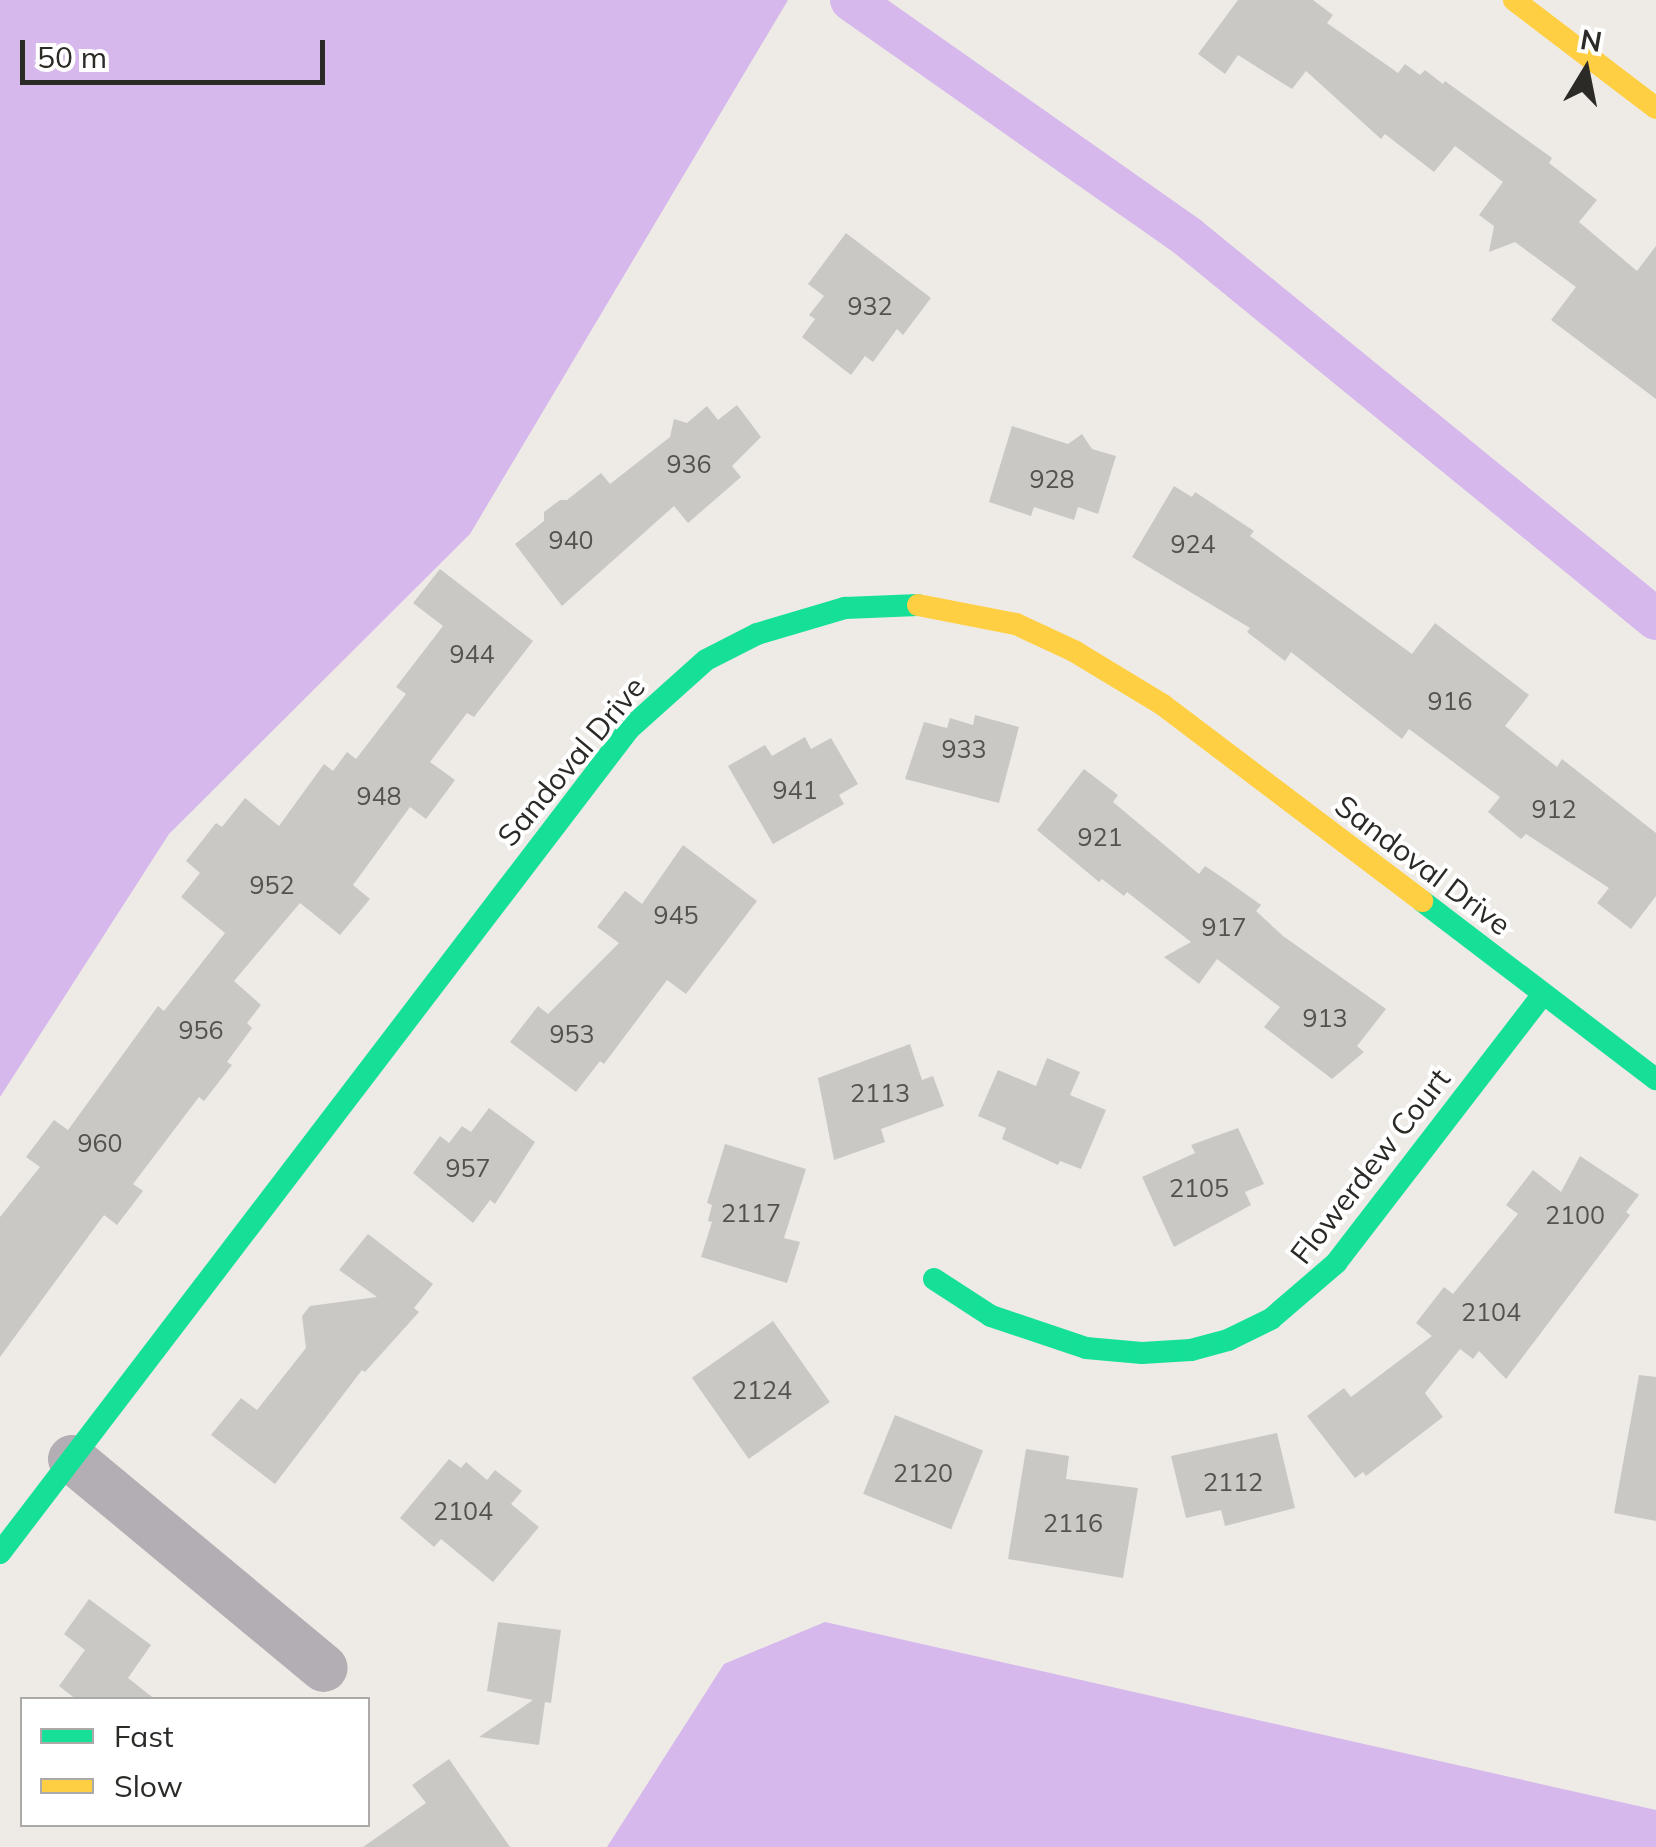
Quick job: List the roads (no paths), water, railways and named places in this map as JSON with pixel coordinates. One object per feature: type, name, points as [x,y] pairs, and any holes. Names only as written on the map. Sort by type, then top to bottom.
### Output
[{"type":"street","points":[[1514,0],[1656,108]]},
{"type":"street","name":"Sandoval Drive","points":[[0,1553],[629,729],[670,688],[706,660],[800,618],[884,605],[948,608],[1016,624],[1074,651],[1163,705],[1656,1079]]},
{"type":"street","name":"Flowerdew Court","points":[[934,1279],[991,1316],[1086,1348],[1142,1353],[1191,1350],[1228,1340],[1271,1319],[1336,1263],[1543,994]]},
{"type":"street","points":[[72,1459],[324,1668]]},
{"type":"waterway","points":[[851,0],[1188,237],[1656,619]]}]
